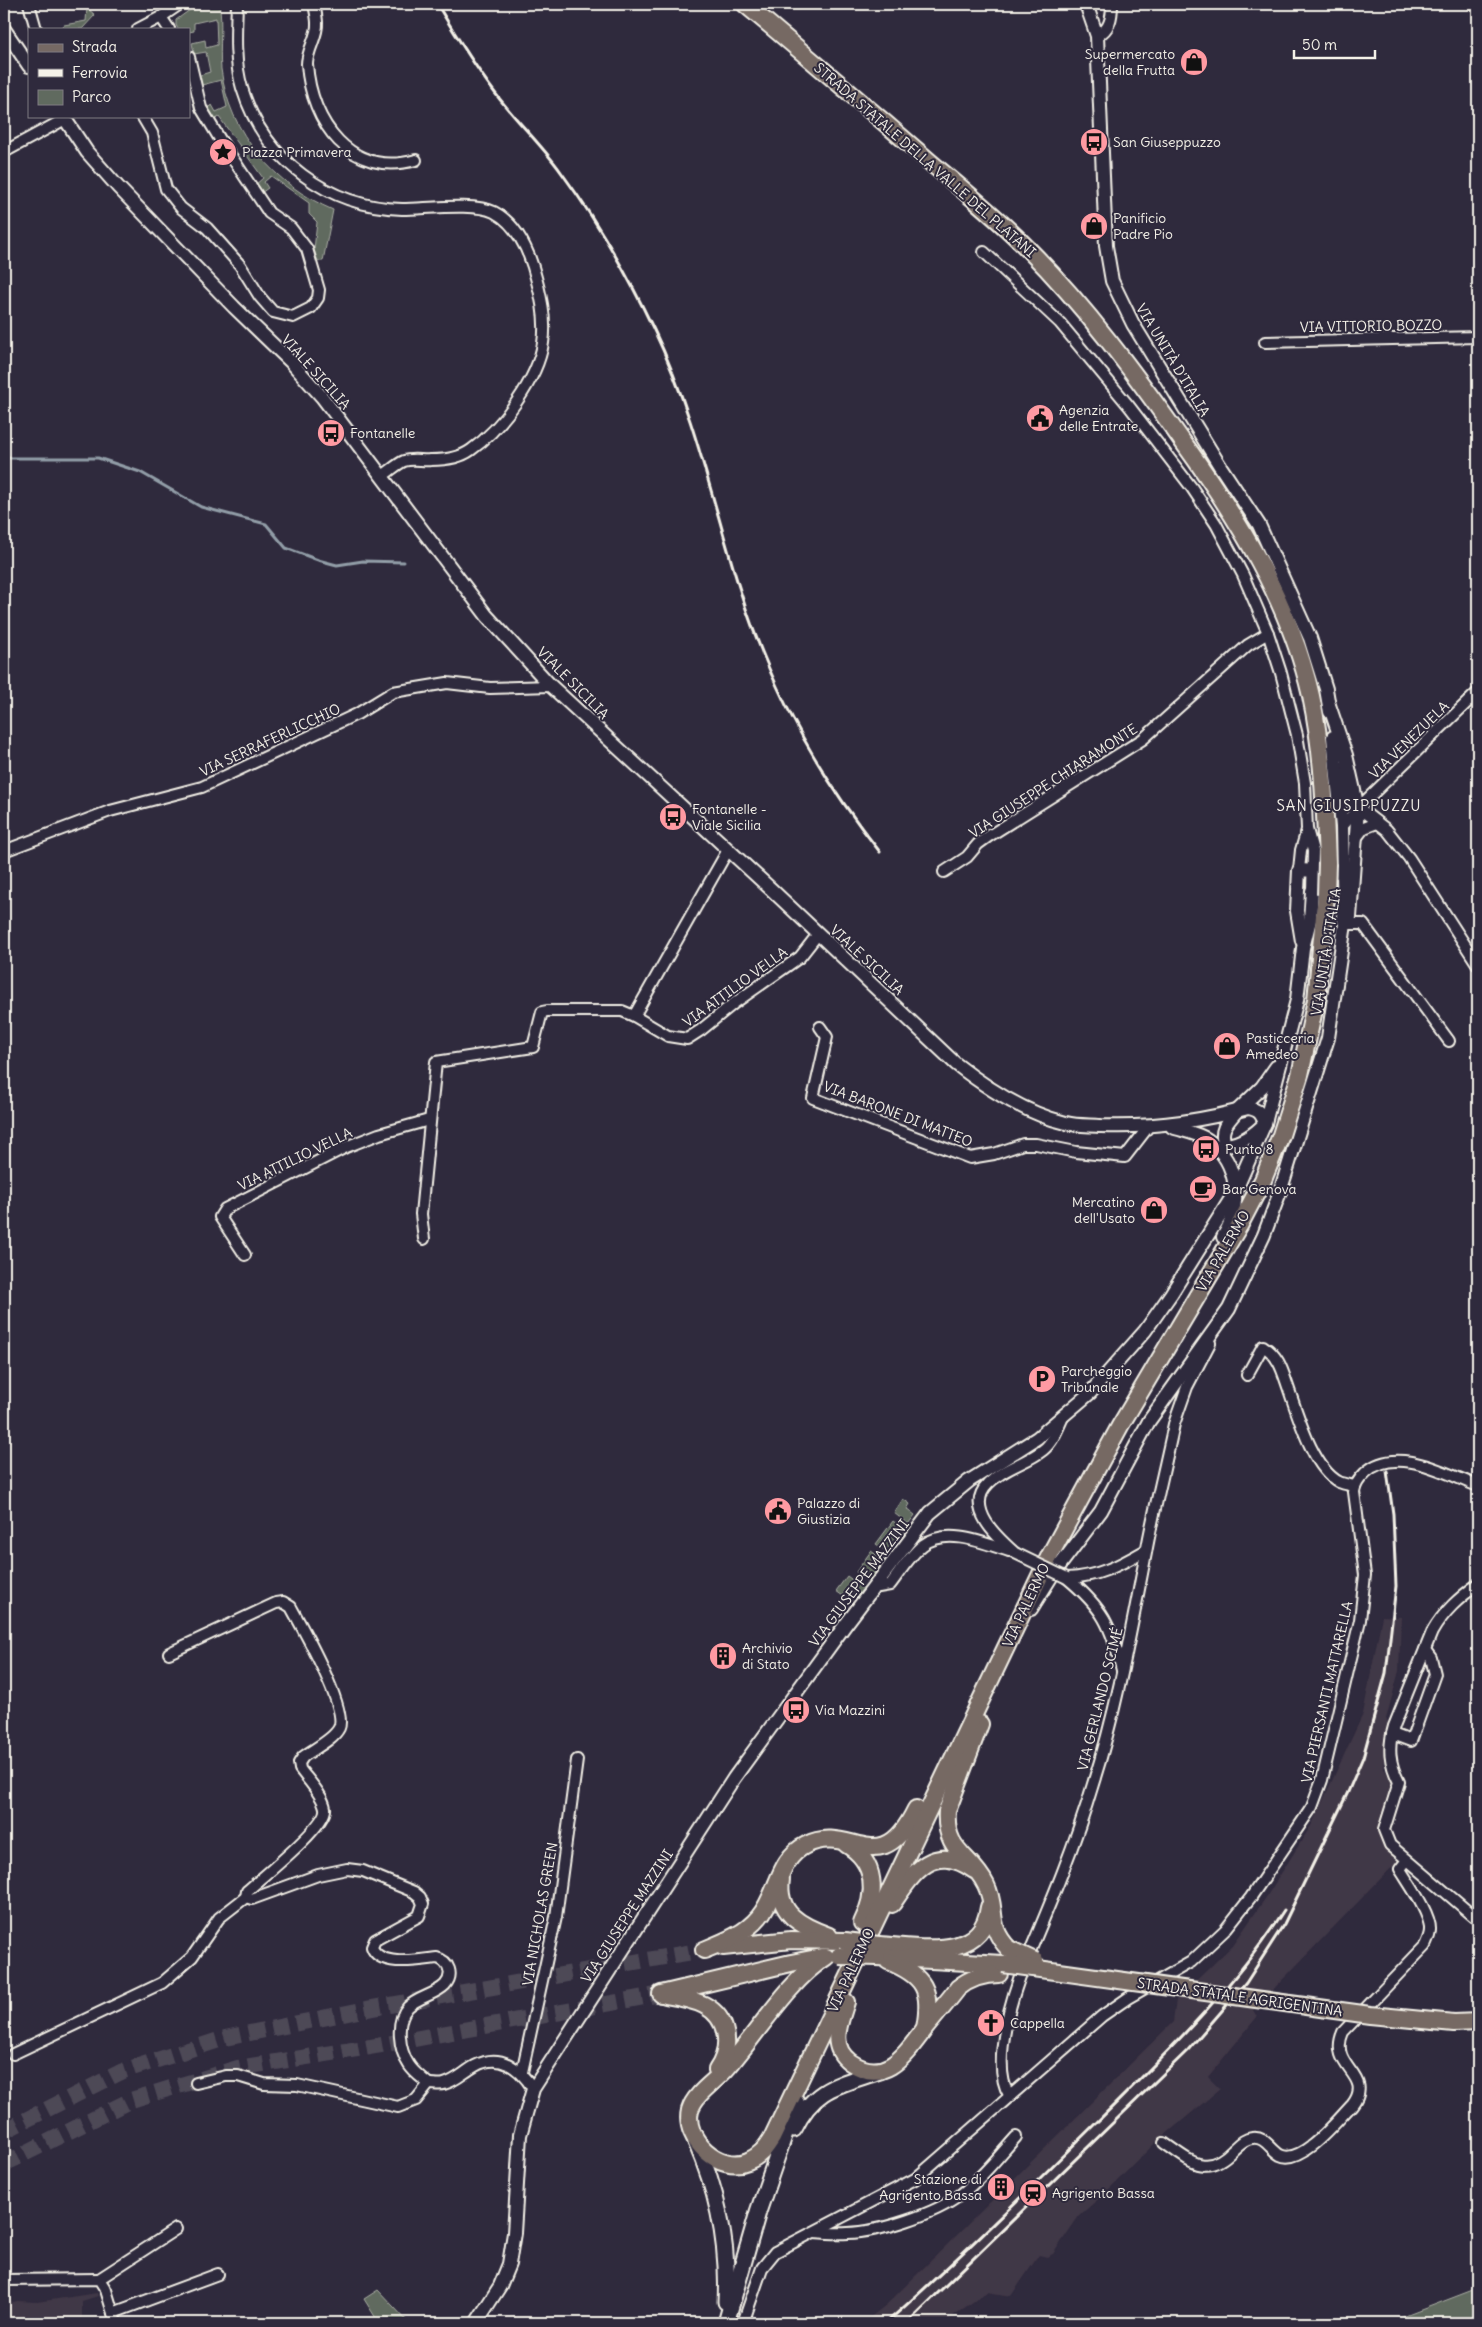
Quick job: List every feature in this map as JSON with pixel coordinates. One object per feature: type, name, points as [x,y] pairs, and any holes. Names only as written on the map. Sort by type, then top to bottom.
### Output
[{"type":"main road","name":"STRADA STATALE DELLA VALLE DEL PLATANI","points":[[745,4],[862,102],[1027,247],[1084,310],[1134,373],[1202,468],[1245,535],[1272,588],[1296,646],[1311,694],[1320,742],[1327,863],[1319,893]]},
{"type":"main road","name":"VIA PALERMO","points":[[725,2323],[758,2212],[814,2051],[832,2009],[1050,1555],[1120,1426],[1239,1226],[1263,1180],[1281,1135],[1300,1075],[1316,1000],[1319,893]]},
{"type":"main road","points":[[990,1902],[988,1916],[983,1928],[974,1938],[960,1946],[878,1951],[837,1951],[776,1941],[704,1950],[738,1934],[759,1916],[773,1894],[790,1858],[806,1845],[819,1841],[837,1841],[874,1847],[894,1840],[908,1826],[1049,1539],[1082,1478],[1120,1426]]},
{"type":"main road","points":[[1000,1661],[981,1722],[947,1811],[946,1826],[950,1839],[986,1885],[1003,1962]]},
{"type":"main road","points":[[832,2009],[840,1968],[869,1910],[873,1886],[869,1868],[863,1858],[853,1848],[837,1841]]},
{"type":"main road","points":[[888,2068],[869,2070],[860,2068],[847,2059],[837,2042],[836,2031],[860,1951],[918,1869],[931,1862],[945,1859],[962,1862],[974,1870]]},
{"type":"main road","points":[[782,1872],[781,1894],[785,1907],[792,1917],[837,1951]]},
{"type":"main road","points":[[702,2092],[724,2058],[727,2036],[723,2024],[716,2014],[705,2005],[661,1994],[837,1951]]},
{"type":"main road","points":[[725,2323],[727,2261],[720,2215],[710,2174],[691,2130],[690,2111],[694,2101],[727,2068],[807,1970],[837,1951]]},
{"type":"main road","points":[[878,1951],[1003,1962],[1113,1979]]},
{"type":"main road","points":[[878,1951],[919,1979],[928,1997],[925,2029]]},
{"type":"main road","points":[[769,2180],[808,2105],[819,2095],[831,2088],[888,2068],[901,2059],[965,1982],[989,1974],[1003,1962],[1031,1960],[1113,1979]]},
{"type":"main road","name":"STRADA STATALE AGRIGENTINA","points":[[1113,1979],[1370,2015],[1454,2023],[1478,2022]]},
{"type":"main road","points":[[694,2138],[713,2156],[723,2161],[734,2164],[746,2162],[757,2157],[765,2150],[772,2138],[814,2051]]},
{"type":"street","points":[[29,4],[36,28]]},
{"type":"street","points":[[140,28],[180,4]]},
{"type":"street","points":[[237,4],[235,33],[237,65],[242,88],[251,112],[265,136],[295,170],[310,182],[328,191],[365,205],[402,209],[479,208],[492,211],[505,219],[527,249],[538,286],[544,325],[543,344],[532,373],[517,400],[485,438],[462,455],[432,460],[405,460],[382,476]]},
{"type":"street","points":[[314,4],[317,22],[307,62],[313,98],[329,130],[342,147],[368,160],[392,164],[416,160]]},
{"type":"street","name":"VIA UNITÀ D'ITALIA","points":[[1000,1661],[1051,1576],[1100,1511],[1149,1421],[1229,1309],[1264,1234],[1280,1192],[1328,1038],[1345,924],[1350,917],[1342,872],[1342,827],[1329,705],[1310,638],[1259,525],[1220,466],[1133,324],[1112,281],[1106,246],[1097,36],[1086,4]]},
{"type":"street","points":[[1097,36],[1104,33],[1112,18],[1112,4]]},
{"type":"street","points":[[161,17],[168,28]]},
{"type":"street","points":[[4,29],[28,65]]},
{"type":"street","points":[[143,118],[152,133],[166,189],[181,208],[207,228],[240,265],[260,297],[273,312],[279,315],[300,315],[311,308],[318,298],[317,281],[307,249],[291,228],[269,213],[216,133],[201,108],[190,61]]},
{"type":"street","points":[[4,152],[64,118]]},
{"type":"street","name":"VIALE SICILIA","points":[[64,118],[87,152],[118,187],[234,307],[292,362],[322,397],[488,616],[551,686],[956,1064],[990,1088],[1028,1109],[1067,1124],[1164,1125],[1194,1122],[1248,1108],[1257,1109],[1262,1113],[1265,1123]]},
{"type":"street","name":"VIA GIUSEPPE MAZZINI","points":[[476,2323],[500,2286],[508,2264],[514,2233],[520,2135],[533,2089],[734,1778],[873,1588],[938,1505],[969,1480],[1037,1438],[1090,1393],[1145,1331],[1171,1294],[1235,1192],[1265,1123],[1297,1000],[1303,948],[1319,893],[1313,871],[1313,851],[1307,829],[1305,783],[1297,735],[1281,673],[1268,633],[1243,575],[1216,524],[1185,477],[1060,323],[984,252]]},
{"type":"street","name":"VIA VITTORIO BOZZO","points":[[1265,342],[1478,337]]},
{"type":"street","name":"VIA GIUSEPPE CHIARAMONTE","points":[[944,872],[967,857],[978,844],[989,836],[1143,739],[1248,645],[1268,633]]},
{"type":"street","name":"VIA SERRAFERLICCHIO","points":[[4,850],[110,811],[202,787],[357,714],[393,692],[447,683],[490,688],[551,686]]},
{"type":"street","name":"VIA VENEZUELA","points":[[1342,827],[1358,808],[1478,692]]},
{"type":"street","name":"VIA UNITÀ D'ITALIA","points":[[1329,705],[1346,755],[1358,808],[1357,837],[1347,892]]},
{"type":"street","points":[[1336,757],[1351,802],[1387,830],[1409,858],[1478,965]]},
{"type":"street","points":[[1357,837],[1364,828],[1377,823]]},
{"type":"street","name":"VIA GIUSEPPE MAZZINI","points":[[1303,948],[1297,891],[1301,850],[1307,829]]},
{"type":"street","points":[[634,1016],[728,850]]},
{"type":"street","points":[[1299,870],[1342,872]]},
{"type":"street","points":[[1297,891],[1319,893],[1347,892]]},
{"type":"street","points":[[1345,924],[1363,924],[1449,1041]]},
{"type":"street","name":"VIA ATTILIO VELLA","points":[[424,1240],[420,1214],[436,1062],[533,1047],[539,1017],[542,1012],[547,1011],[622,1011],[668,1036],[687,1039],[702,1030],[733,1004],[800,957],[818,934]]},
{"type":"street","name":"VIA BARONE DI MATTEO","points":[[820,1027],[827,1037],[813,1098],[970,1158],[994,1154],[1023,1144],[1036,1144],[1076,1152],[1125,1157],[1149,1126]]},
{"type":"street","name":"VIA GIUSEPPE MAZZINI","points":[[1225,1144],[1222,1139],[1223,1130],[1236,1111],[1262,1087],[1284,1051]]},
{"type":"street","name":"VIA ATTILIO VELLA","points":[[246,1254],[220,1217],[226,1209],[346,1147],[379,1134],[429,1120]]},
{"type":"street","points":[[1164,1125],[1209,1141],[1225,1144],[1244,1140],[1265,1123]]},
{"type":"street","points":[[1209,1141],[1228,1162],[1234,1176]]},
{"type":"street","points":[[1173,1337],[1191,1295],[1231,1224],[1235,1192],[1234,1176],[1225,1144]]},
{"type":"street","name":"VIA GERLANDO SCIMÉ","points":[[1009,2095],[1003,2085],[1002,2061],[1006,2027],[1014,1989],[1070,1852],[1094,1784],[1122,1674],[1146,1550],[1177,1414],[1187,1387],[1229,1309]]},
{"type":"street","points":[[1247,1375],[1263,1346],[1271,1351],[1281,1366],[1300,1421],[1317,1459],[1339,1482],[1354,1486],[1374,1466],[1387,1461],[1396,1461],[1422,1464],[1478,1486]]},
{"type":"street","points":[[1015,1553],[996,1537],[986,1524],[981,1513],[983,1490],[1001,1475],[1044,1450],[1054,1436],[1063,1417]]},
{"type":"street","name":"VIA PIERSANTI MATTARELLA","points":[[742,2323],[765,2262],[782,2248],[915,2179],[1009,2095],[1102,2016],[1128,1998],[1191,1962],[1225,1930],[1251,1897],[1312,1807],[1322,1780],[1364,1597],[1365,1576],[1354,1486]]},
{"type":"street","points":[[873,1588],[890,1585],[916,1551],[935,1539],[968,1539],[1015,1553],[1068,1578],[1098,1606],[1107,1623],[1122,1674]]},
{"type":"street","points":[[1068,1578],[1085,1578],[1101,1573],[1146,1550]]},
{"type":"street","points":[[1478,1584],[1460,1597],[1440,1618],[1425,1650],[1392,1734],[1391,1766],[1399,1782],[1384,1830],[1390,1844],[1478,1920]]},
{"type":"street","points":[[169,1653],[276,1603],[283,1602],[291,1607],[318,1657],[341,1717],[338,1729],[303,1757],[300,1763],[300,1769],[324,1806],[323,1817],[290,1854],[246,1891],[246,1897]]},
{"type":"street","points":[[1392,1734],[1411,1741],[1435,1674],[1431,1658],[1425,1650]]},
{"type":"street","name":"VIA NICHOLAS GREEN","points":[[522,2072],[556,1917],[577,1760]]},
{"type":"street","points":[[1164,2143],[1190,2160],[1202,2165],[1217,2164],[1241,2142],[1250,2138],[1261,2139],[1281,2155],[1296,2156],[1311,2146],[1352,2105],[1357,2098],[1359,2088],[1356,2078],[1344,2064],[1339,2051],[1343,2032],[1425,1946],[1429,1938],[1428,1920],[1400,1869],[1407,1860]]},
{"type":"street","points":[[246,1897],[252,1899],[318,1875],[347,1869],[363,1871],[418,1894],[423,1904],[419,1916],[375,1940],[372,1947],[377,1954],[397,1962],[437,1958],[443,1960],[448,1967],[449,1976],[446,1984],[408,2007],[401,2022],[400,2037],[407,2062],[412,2070],[429,2084],[443,2085],[457,2079],[475,2066],[493,2062],[507,2063],[522,2072],[533,2089]]},
{"type":"street","points":[[13,2054],[162,1983],[192,1957],[219,1918],[246,1897]]},
{"type":"street","points":[[196,2083],[226,2076],[238,2076],[264,2084],[297,2084],[398,2107],[416,2100],[429,2084]]},
{"type":"street","points":[[813,2232],[849,2234],[878,2228],[946,2205],[977,2180],[1016,2138]]},
{"type":"street","points":[[4,2280],[99,2279],[176,2229]]},
{"type":"street","points":[[113,2313],[218,2274]]},
{"type":"street","points":[[99,2279],[106,2290],[116,2323]]},
{"type":"shaded area","points":[[1382,1616],[1401,1617],[1399,1671],[1386,1719],[1389,1724],[1383,1767],[1392,1781],[1380,1830],[1384,1844],[1397,1862],[1253,2010],[1257,2017],[1208,2077],[1220,2089],[1153,2145],[1079,2216],[1053,2254],[1047,2257],[1039,2255],[1011,2296],[987,2292],[943,2323],[863,2323],[886,2305],[1173,2022],[1176,2000],[1233,1945],[1267,1896],[1312,1824],[1363,1714]]},
{"type":"shaded area","points":[[97,2293],[98,2296],[82,2301],[82,2323],[4,2323],[4,2305],[17,2301],[37,2302]]},
{"type":"green space","points":[[198,4],[219,4],[221,18],[221,69],[226,93],[234,115],[245,136],[274,172],[292,187],[333,210],[323,261],[318,261],[314,250],[317,222],[309,214],[309,203],[271,176],[264,182],[268,188],[261,193],[255,185],[263,178],[219,117],[213,121],[205,109],[212,105],[216,112],[227,107],[221,80],[198,86],[197,76],[210,72],[206,52],[194,54],[192,43],[205,40],[206,48],[217,45],[216,18],[194,23],[194,31],[190,32],[190,28],[178,28],[176,20]]},
{"type":"green space","points":[[87,8],[95,15],[83,28],[61,28],[64,25],[86,21]]},
{"type":"green space","points":[[903,1499],[910,1504],[907,1509],[915,1515],[908,1524],[894,1513]]},
{"type":"green space","points":[[893,1521],[905,1530],[888,1552],[876,1544]]},
{"type":"green space","points":[[871,1551],[884,1560],[868,1582],[856,1572]]},
{"type":"green space","points":[[847,1576],[863,1588],[856,1598],[847,1591],[843,1596],[836,1591]]},
{"type":"green space","points":[[1478,2288],[1478,2323],[1387,2323]]},
{"type":"green space","points":[[378,2290],[408,2322],[379,2323],[364,2299]]},
{"type":"waterway","points":[[4,458],[98,458],[140,472],[201,507],[266,524],[286,548],[318,560],[337,565],[363,561],[404,562]]},
{"type":"tunnel","points":[[4,2131],[123,2071],[225,2038],[367,2009],[704,1950]]},
{"type":"tunnel","points":[[4,2164],[131,2100],[238,2068],[370,2047],[661,1994]]},
{"type":"railway","points":[[437,4],[495,93],[537,142],[574,191],[634,289],[668,361],[680,392],[750,621],[779,691],[796,725],[835,790],[880,852]]},
{"type":"railway","points":[[907,2323],[1188,2050],[1246,1983],[1284,1924],[1363,1757],[1386,1673],[1396,1586],[1393,1514],[1387,1471]]},
{"type":"railway","points":[[886,2323],[993,2224],[1172,2047],[1243,1967],[1284,1910]]},
{"type":"place","name":"Supermercato della Frutta","points":[[1194,62]]},
{"type":"place","name":"San Giuseppuzzo","points":[[1094,142]]},
{"type":"place","name":"Piazza Primavera","points":[[223,152]]},
{"type":"place","name":"Panificio Padre Pio","points":[[1094,226]]},
{"type":"place","name":"Agenzia delle Entrate","points":[[1040,418]]},
{"type":"place","name":"Fontanelle","points":[[331,433]]},
{"type":"place","name":"Fontanelle - Viale Sicilia","points":[[673,817]]},
{"type":"place","name":"Pasticceria Amedeo","points":[[1227,1046]]},
{"type":"place","name":"Punto 8","points":[[1206,1149]]},
{"type":"place","name":"Bar Genova","points":[[1203,1189]]},
{"type":"place","name":"Mercatino dell'Usato","points":[[1154,1210]]},
{"type":"place","name":"Parcheggio Tribunale","points":[[1042,1379]]},
{"type":"place","name":"Palazzo di Giustizia","points":[[778,1511]]},
{"type":"place","name":"Archivio di Stato","points":[[723,1656]]},
{"type":"place","name":"Via Mazzini","points":[[796,1710]]},
{"type":"place","name":"Cappella","points":[[991,2023]]},
{"type":"place","name":"Stazione di Agrigento Bassa","points":[[1001,2187]]},
{"type":"place","name":"Agrigento Bassa","points":[[1033,2193]]},
{"type":"district","name":"SAN GIUSIPPUZZU","points":[[1349,806]]}]
